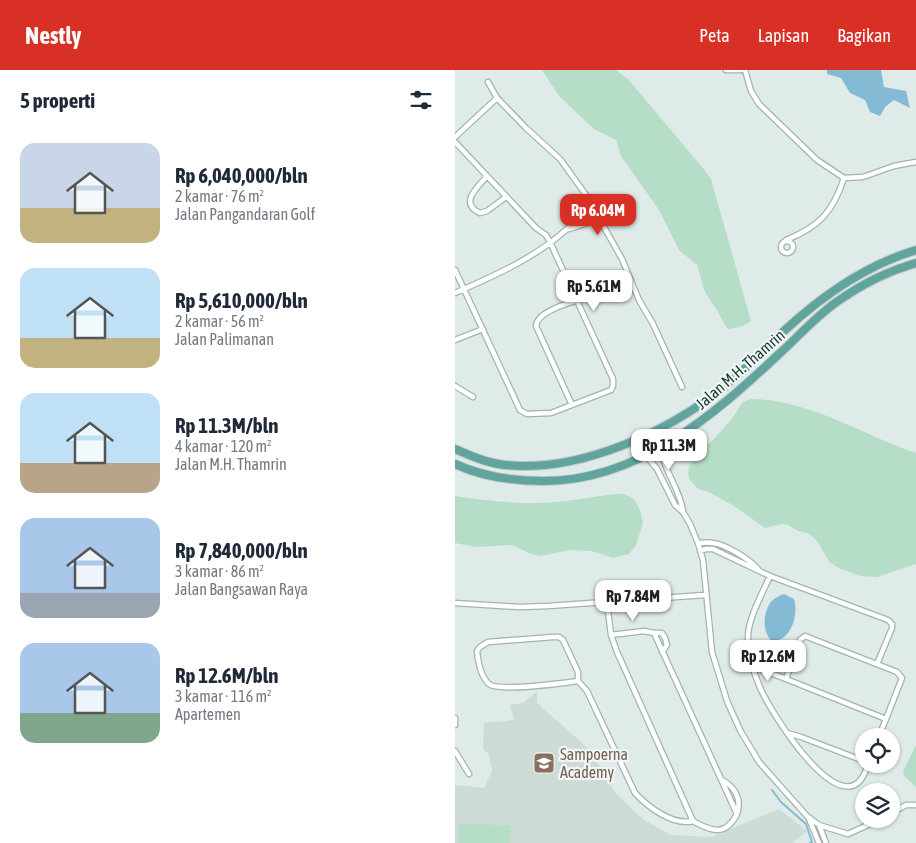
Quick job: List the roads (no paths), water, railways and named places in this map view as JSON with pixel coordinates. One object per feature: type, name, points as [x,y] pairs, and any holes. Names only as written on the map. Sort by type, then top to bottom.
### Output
[{"type":"main road","name":"Jalan M.H. Thamrin","points":[[455,449],[480,459],[504,464],[553,465],[601,453],[639,438],[701,404],[725,386],[833,290],[878,264],[916,250]]},
{"type":"main road","name":"Jalan M.H. Thamrin","points":[[455,464],[498,478],[549,481],[598,473],[647,454],[691,428],[722,406],[836,302],[877,277],[916,263]]},
{"type":"street","points":[[726,70],[741,70]]},
{"type":"street","points":[[745,70],[751,91],[759,104],[817,160],[844,178],[863,177],[894,166],[916,162]]},
{"type":"street","points":[[487,82],[497,98],[560,159],[591,203],[622,258],[639,300],[653,324],[681,388]]},
{"type":"street","points":[[455,137],[497,98]]},
{"type":"street","points":[[455,142],[535,228],[546,235],[578,300],[613,379],[611,390],[551,413],[527,414],[520,410],[455,270]]},
{"type":"street","points":[[487,176],[470,196],[473,208],[479,213],[487,211],[506,197]]},
{"type":"street","points":[[786,240],[810,229],[823,218],[837,199],[844,178]]},
{"type":"street","points":[[455,293],[515,264],[550,242],[568,229],[591,203]]},
{"type":"street","points":[[568,229],[599,219]]},
{"type":"street","points":[[572,405],[536,326],[540,318],[553,310],[578,300]]},
{"type":"street","points":[[455,340],[483,329]]},
{"type":"street","points":[[455,386],[473,397]]},
{"type":"street","points":[[655,430],[660,438],[665,465],[682,501],[683,512],[700,551],[711,652],[733,716],[759,762],[807,816],[819,825],[848,834],[861,828]]},
{"type":"street","points":[[639,438],[640,448],[647,454],[657,469],[675,505],[683,512]]},
{"type":"street","points":[[697,543],[713,543],[724,546],[752,562],[759,570]]},
{"type":"street","points":[[700,551],[706,548],[713,549],[770,576],[891,622],[892,628],[877,664]]},
{"type":"street","points":[[728,557],[732,551]]},
{"type":"street","points":[[770,576],[748,632],[749,646],[759,686],[769,707],[811,764],[831,780],[840,786],[853,786],[861,781],[864,773]]},
{"type":"street","points":[[455,604],[520,607],[705,596]]},
{"type":"street","points":[[607,603],[611,635],[621,661],[693,821],[709,830],[719,830],[728,827],[737,814],[739,807],[738,796],[731,786],[721,780]]},
{"type":"street","points":[[611,635],[644,631],[662,633],[667,646],[662,652]]},
{"type":"street","points":[[654,633],[737,814]]},
{"type":"street","points":[[786,679],[800,640],[805,636],[899,673],[902,678],[882,728]]},
{"type":"street","points":[[578,681],[506,688],[495,687],[485,679],[477,651],[484,644],[493,641],[559,637],[563,640],[574,661],[578,672],[578,681],[587,691],[635,793],[647,804],[670,817],[685,822],[693,821]]},
{"type":"street","points":[[754,668],[886,719]]},
{"type":"street","points":[[455,718],[455,725]]},
{"type":"street","points":[[787,733],[855,758]]},
{"type":"street","points":[[455,751],[469,774]]},
{"type":"street","points":[[900,808],[916,805]]},
{"type":"street","points":[[807,816],[819,843]]},
{"type":"street","points":[[819,825],[826,843]]},
{"type":"water","points":[[827,70],[881,70],[884,87],[906,91],[910,108],[894,100],[885,107],[880,116],[870,112],[865,100],[850,93],[841,78],[827,74]]},
{"type":"water","points":[[784,594],[794,599],[794,619],[789,632],[784,637],[772,641],[766,633],[766,612],[772,601]]},
{"type":"waterway","points":[[772,790],[781,802],[806,824],[812,842],[810,843]]},
{"type":"place","name":"Sampoerna Academy","points":[[544,763]]}]
